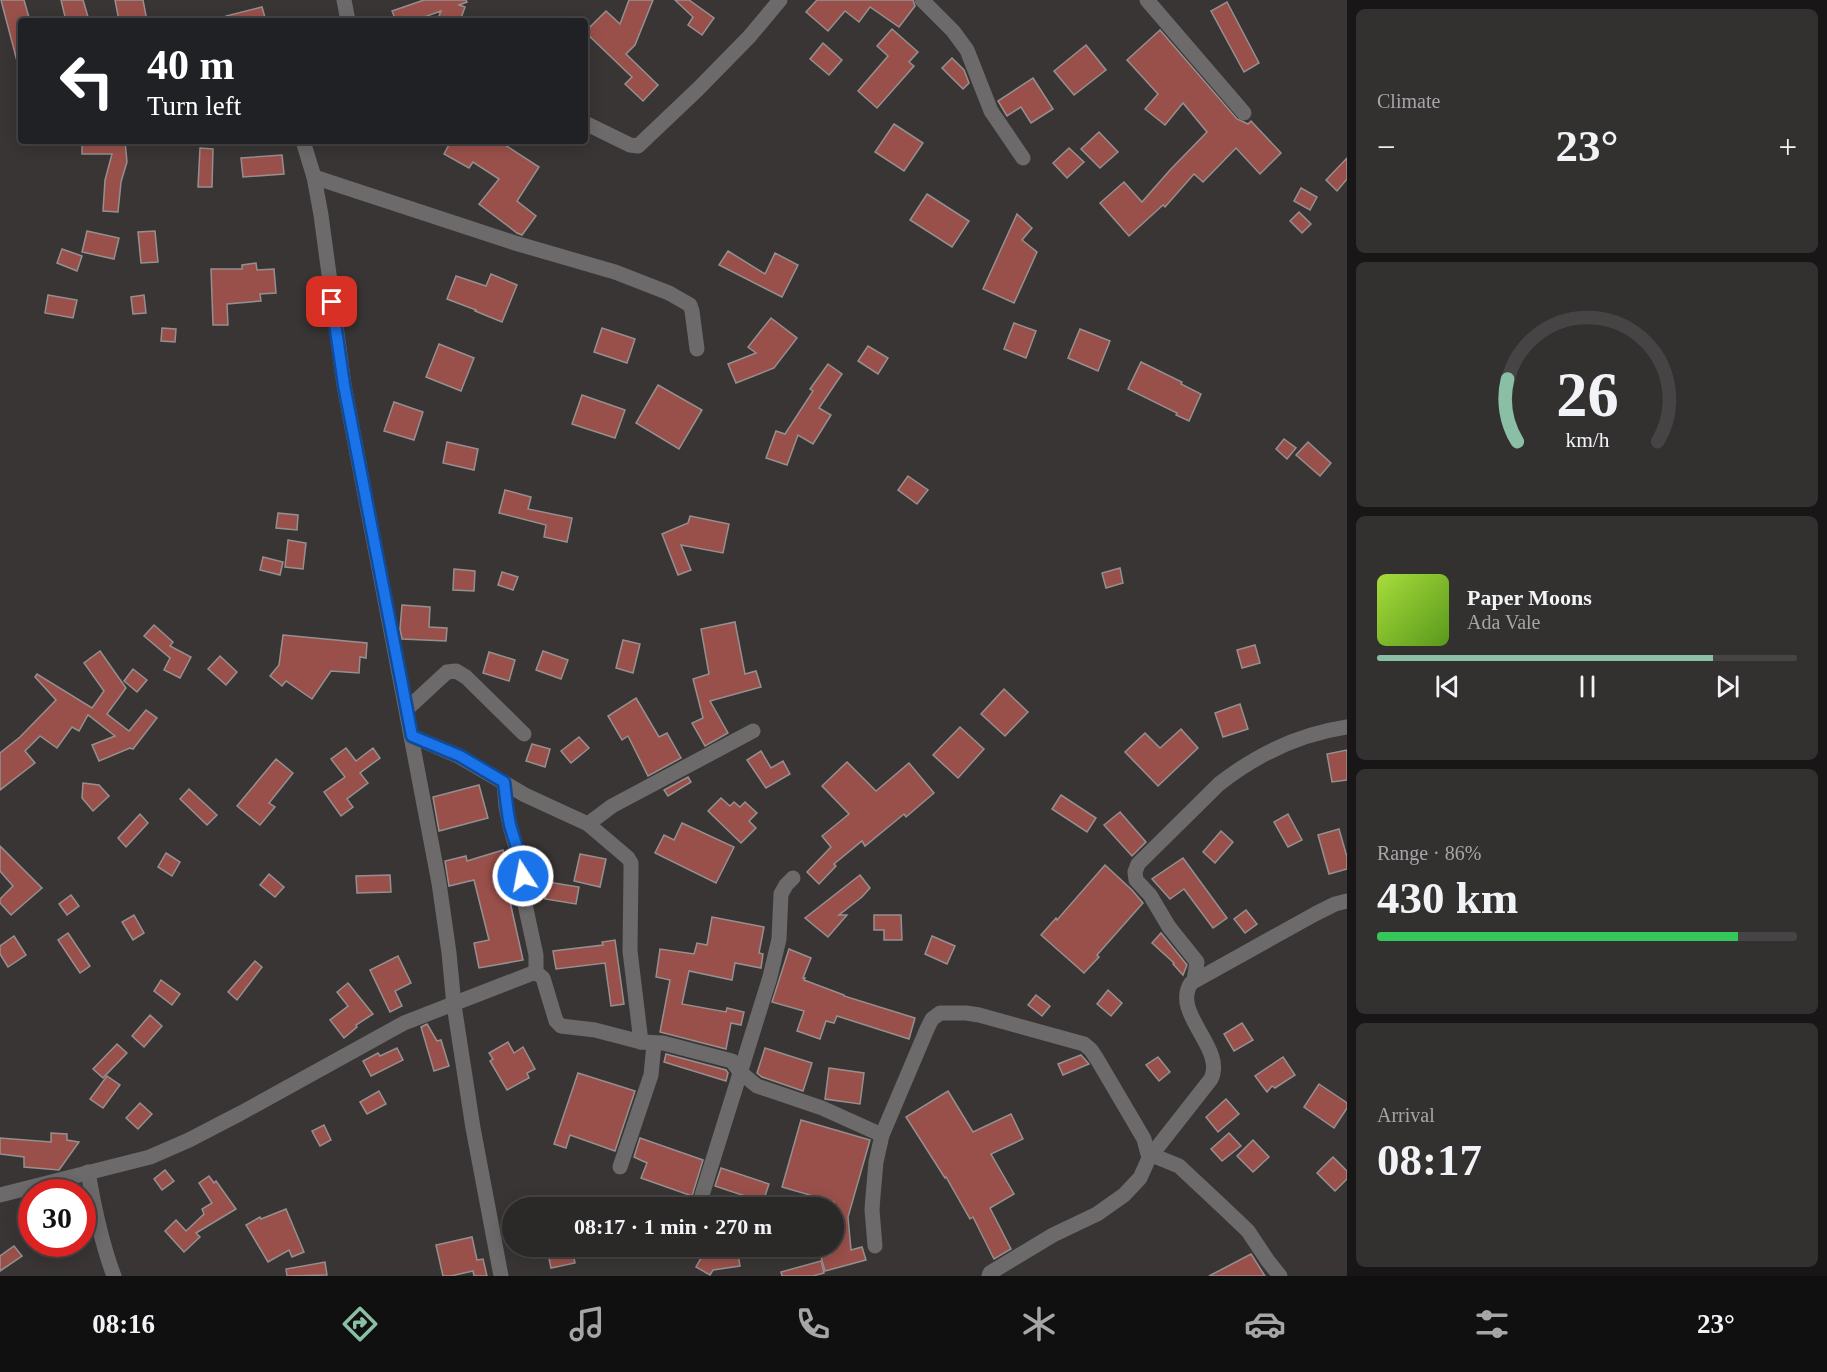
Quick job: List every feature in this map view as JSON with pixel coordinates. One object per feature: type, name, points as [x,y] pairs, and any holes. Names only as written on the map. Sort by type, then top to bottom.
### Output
[{"type":"street","points":[[344,0],[347,18]]},
{"type":"street","points":[[588,124],[630,145],[638,146],[720,67],[780,0]]},
{"type":"street","points":[[922,0],[967,50],[991,111],[1023,158]]},
{"type":"street","points":[[1147,0],[1244,113]]},
{"type":"street","points":[[304,144],[314,177],[321,214],[344,385],[439,883],[454,1005],[473,1128],[501,1276]]},
{"type":"street","points":[[314,177],[514,243],[615,272],[669,293],[690,305],[697,349]]},
{"type":"street","points":[[407,710],[447,672],[456,671],[476,687],[524,734]]},
{"type":"street","points":[[988,1276],[1038,1243],[1085,1221],[1124,1195],[1140,1178],[1151,1156],[1214,1073],[1212,1054],[1193,1021],[1188,1003],[1187,990],[1194,980],[1197,962],[1169,927],[1150,895],[1136,880],[1138,864],[1232,773],[1298,738],[1347,727]]},
{"type":"street","points":[[588,824],[612,806],[753,731]]},
{"type":"street","points":[[412,736],[460,756],[536,800],[588,824],[620,849],[631,863],[630,951],[651,1075],[620,1167]]},
{"type":"street","points":[[504,782],[510,826],[522,868],[523,895],[536,955],[536,974]]},
{"type":"street","points":[[702,1195],[772,967],[779,939],[781,894],[793,878]]},
{"type":"street","points":[[1194,980],[1315,914],[1347,901]]},
{"type":"street","points":[[0,1195],[150,1157],[241,1113],[404,1023],[529,974],[536,974],[543,978],[556,1021],[565,1028],[595,1030],[647,1043],[663,1043],[732,1061],[740,1072],[756,1086],[822,1108],[882,1135]]},
{"type":"street","points":[[876,1246],[872,1203],[876,1162],[882,1135],[932,1019],[940,1013],[966,1013],[979,1014],[1039,1031],[1084,1044],[1089,1048],[1144,1139],[1151,1156],[1179,1166],[1226,1209],[1248,1231],[1281,1276]]},
{"type":"street","points":[[88,1172],[96,1216],[114,1276]]},
{"type":"building","points":[[1,0],[24,0],[29,18],[18,18],[17,61]]},
{"type":"building","points":[[61,0],[83,0],[88,17],[65,18]]},
{"type":"building","points":[[115,0],[143,0],[146,18],[118,18]]},
{"type":"building","points":[[424,0],[466,0],[467,2],[459,5],[465,7],[461,18],[438,18],[441,11],[421,18],[395,18],[392,11]]},
{"type":"building","points":[[629,0],[653,0],[635,45],[626,54],[658,85],[643,101],[625,84],[632,77],[588,35],[588,29],[606,11],[620,24]]},
{"type":"building","points":[[675,0],[689,0],[714,18],[702,35],[688,25],[693,17]]},
{"type":"building","points":[[817,0],[913,0],[915,6],[899,27],[870,7],[859,22],[845,11],[828,31],[806,12]]},
{"type":"building","points":[[1227,2],[1259,63],[1244,72],[1211,11]]},
{"type":"building","points":[[262,7],[265,18],[226,18],[226,16]]},
{"type":"building","points":[[892,29],[918,52],[909,62],[914,66],[877,108],[858,91],[888,56],[877,46]]},
{"type":"building","points":[[1160,30],[1237,119],[1248,124],[1251,121],[1281,153],[1260,174],[1236,148],[1203,182],[1194,174],[1165,207],[1163,205],[1129,236],[1100,203],[1124,182],[1142,202],[1207,132],[1183,103],[1165,125],[1145,109],[1158,94],[1127,60]]},
{"type":"building","points":[[823,43],[842,60],[829,75],[810,59]]},
{"type":"building","points":[[1086,45],[1106,70],[1074,95],[1054,71]]},
{"type":"building","points":[[952,58],[964,70],[969,83],[963,89],[942,68]]},
{"type":"building","points":[[1033,78],[1053,109],[1031,123],[1021,107],[1007,116],[998,101]]},
{"type":"building","points":[[894,124],[923,143],[904,171],[875,152]]},
{"type":"building","points":[[1099,132],[1118,152],[1100,168],[1081,149]]},
{"type":"building","points":[[82,144],[125,144],[127,162],[121,182],[118,212],[103,211],[105,180],[112,154],[82,154]]},
{"type":"building","points":[[449,144],[504,144],[539,167],[517,201],[536,216],[522,235],[479,204],[499,179],[473,162],[469,168],[444,154]]},
{"type":"building","points":[[200,148],[213,149],[212,187],[198,187]]},
{"type":"building","points":[[1069,148],[1084,162],[1067,178],[1053,163]]},
{"type":"building","points":[[282,155],[284,174],[243,177],[241,158]]},
{"type":"building","points":[[1347,158],[1347,179],[1337,191],[1326,180]]},
{"type":"building","points":[[1301,188],[1317,197],[1310,210],[1294,201]]},
{"type":"building","points":[[927,194],[969,221],[952,247],[910,220]]},
{"type":"building","points":[[1299,212],[1311,224],[1302,233],[1290,221]]},
{"type":"building","points":[[1017,214],[1032,228],[1022,240],[1037,252],[1014,303],[983,289]]},
{"type":"building","points":[[87,231],[119,238],[114,259],[82,252]]},
{"type":"building","points":[[155,231],[158,262],[141,263],[138,232]]},
{"type":"building","points":[[62,249],[82,256],[77,271],[57,263]]},
{"type":"building","points":[[728,251],[765,274],[775,253],[798,265],[782,297],[719,265]]},
{"type":"building","points":[[256,263],[257,270],[274,269],[276,293],[260,294],[261,301],[227,304],[228,325],[213,325],[211,269],[242,269],[242,265]]},
{"type":"building","points":[[491,274],[517,285],[502,322],[447,299],[456,276],[486,286]]},
{"type":"building","points":[[48,295],[77,300],[73,318],[45,313]]},
{"type":"building","points":[[144,295],[146,313],[133,314],[131,297]]},
{"type":"building","points":[[771,318],[797,338],[774,368],[736,383],[728,364],[756,353],[748,347]]},
{"type":"building","points":[[1014,323],[1036,331],[1026,358],[1004,349]]},
{"type":"building","points":[[162,328],[176,329],[175,342],[161,341]]},
{"type":"building","points":[[602,328],[635,339],[627,363],[594,352]]},
{"type":"building","points":[[1080,329],[1110,341],[1098,371],[1068,358]]},
{"type":"building","points":[[439,344],[474,358],[461,391],[426,377]]},
{"type":"building","points":[[868,346],[888,358],[878,374],[858,361]]},
{"type":"building","points":[[1141,362],[1201,394],[1189,421],[1128,389]]},
{"type":"building","points":[[828,364],[842,374],[819,408],[831,415],[813,444],[798,435],[787,465],[766,458],[776,431],[785,434],[813,391],[810,389]]},
{"type":"building","points":[[658,385],[702,410],[679,449],[636,423]]},
{"type":"building","points":[[582,395],[625,410],[615,438],[572,424]]},
{"type":"building","points":[[394,402],[423,412],[414,440],[384,431]]},
{"type":"building","points":[[1284,439],[1296,448],[1287,459],[1276,449]]},
{"type":"building","points":[[447,442],[478,449],[474,470],[443,463]]},
{"type":"building","points":[[1308,442],[1331,463],[1320,476],[1296,455]]},
{"type":"building","points":[[908,476],[928,490],[917,504],[898,490]]},
{"type":"building","points":[[505,490],[531,497],[528,509],[572,518],[567,542],[544,537],[546,525],[499,513]]},
{"type":"building","points":[[278,513],[298,515],[297,530],[276,528]]},
{"type":"building","points":[[690,516],[729,524],[723,553],[681,545],[691,570],[678,575],[662,534],[688,523]]},
{"type":"building","points":[[288,540],[306,543],[303,569],[285,567]]},
{"type":"building","points":[[263,557],[283,562],[280,575],[260,570]]},
{"type":"building","points":[[1120,568],[1123,583],[1106,588],[1102,573]]},
{"type":"building","points":[[454,569],[475,571],[474,591],[453,590]]},
{"type":"building","points":[[502,572],[518,577],[513,590],[498,585]]},
{"type":"building","points":[[402,605],[430,607],[429,627],[447,628],[446,641],[402,639],[400,629]]},
{"type":"building","points":[[735,622],[745,674],[756,671],[761,687],[710,701],[728,733],[705,746],[692,723],[703,718],[693,679],[709,674],[701,629]]},
{"type":"building","points":[[154,625],[173,642],[170,646],[191,657],[180,678],[164,670],[170,658],[144,636]]},
{"type":"building","points":[[283,635],[367,643],[366,658],[360,657],[359,673],[331,671],[312,699],[286,681],[282,686],[270,676],[279,665]]},
{"type":"building","points":[[623,640],[640,644],[633,673],[616,668]]},
{"type":"building","points":[[1255,645],[1260,663],[1242,668],[1237,650]]},
{"type":"building","points":[[100,651],[126,688],[107,714],[129,731],[146,710],[157,718],[133,749],[130,748],[99,761],[92,745],[115,736],[88,715],[79,731],[72,727],[57,748],[40,736],[25,751],[35,763],[0,790],[0,753],[20,737],[56,700],[35,677],[37,674],[92,708],[104,691],[84,663]]},
{"type":"building","points":[[543,651],[568,660],[561,679],[536,670]]},
{"type":"building","points":[[489,652],[515,660],[509,681],[483,673]]},
{"type":"building","points":[[220,656],[237,672],[226,685],[208,669]]},
{"type":"building","points":[[133,669],[147,680],[137,692],[124,681]]},
{"type":"building","points":[[1004,689],[1028,712],[1005,736],[981,714]]},
{"type":"building","points":[[636,698],[659,737],[667,733],[681,758],[648,776],[628,736],[622,740],[608,716]]},
{"type":"building","points":[[1240,704],[1248,729],[1223,737],[1215,713]]},
{"type":"building","points":[[960,727],[984,749],[958,778],[933,755]]},
{"type":"building","points":[[1181,729],[1198,748],[1158,786],[1125,752],[1145,733],[1160,748]]},
{"type":"building","points":[[579,737],[589,748],[571,763],[561,751]]},
{"type":"building","points":[[532,744],[550,749],[545,767],[526,761]]},
{"type":"building","points":[[346,748],[356,761],[373,748],[380,758],[360,773],[368,783],[347,799],[353,807],[341,816],[324,792],[345,777],[331,759]]},
{"type":"building","points":[[1347,750],[1347,780],[1332,782],[1327,754]]},
{"type":"building","points":[[761,751],[771,768],[783,761],[790,774],[766,788],[747,760]]},
{"type":"building","points":[[276,759],[293,773],[269,803],[275,807],[260,825],[237,806]]},
{"type":"building","points":[[847,762],[876,791],[909,763],[934,793],[906,817],[904,814],[865,846],[862,841],[834,864],[836,866],[819,884],[807,872],[831,847],[822,836],[849,814],[822,786]]},
{"type":"building","points":[[688,777],[691,782],[668,796],[664,790]]},
{"type":"building","points":[[83,783],[99,785],[109,796],[93,811],[82,798]]},
{"type":"building","points":[[479,785],[488,818],[439,831],[433,797]]},
{"type":"building","points":[[189,789],[217,815],[207,825],[180,799]]},
{"type":"building","points":[[1061,795],[1096,818],[1087,832],[1052,809]]},
{"type":"building","points":[[721,798],[730,806],[734,802],[740,807],[745,802],[757,813],[749,821],[756,828],[741,843],[708,811]]},
{"type":"building","points":[[1120,812],[1146,842],[1132,856],[1104,825]]},
{"type":"building","points":[[140,814],[148,823],[126,847],[118,838]]},
{"type":"building","points":[[1288,814],[1302,840],[1288,847],[1274,822]]},
{"type":"building","points":[[682,823],[734,847],[716,883],[655,853],[664,835],[674,840]]},
{"type":"building","points":[[1339,829],[1347,857],[1347,869],[1329,874],[1318,835]]},
{"type":"building","points":[[1221,831],[1233,842],[1215,863],[1203,852]]},
{"type":"building","points":[[0,846],[42,888],[11,915],[0,903],[0,899],[13,886],[0,871]]},
{"type":"building","points":[[503,850],[513,885],[507,888],[523,960],[479,968],[474,943],[489,940],[474,880],[449,886],[445,861],[466,856],[467,861]]},
{"type":"building","points":[[166,853],[180,862],[172,876],[158,867]]},
{"type":"building","points":[[580,854],[606,859],[600,887],[574,881]]},
{"type":"building","points":[[1183,858],[1227,918],[1213,928],[1184,889],[1170,899],[1152,879]]},
{"type":"building","points":[[1105,865],[1143,903],[1084,973],[1041,935]]},
{"type":"building","points":[[269,874],[284,887],[275,897],[260,885]]},
{"type":"building","points":[[390,875],[391,892],[357,893],[356,876]]},
{"type":"building","points":[[860,875],[870,888],[839,915],[847,915],[828,937],[805,918]]},
{"type":"building","points":[[548,882],[579,887],[576,904],[545,899]]},
{"type":"building","points":[[71,895],[79,906],[67,915],[59,904]]},
{"type":"building","points":[[1246,910],[1257,924],[1245,933],[1234,919]]},
{"type":"building","points":[[134,915],[144,933],[133,940],[122,922]]},
{"type":"building","points":[[874,915],[901,915],[902,940],[884,940],[884,930],[874,930]]},
{"type":"building","points":[[712,917],[764,927],[759,953],[763,954],[761,968],[735,963],[732,980],[689,971],[682,1004],[726,1012],[727,1008],[744,1012],[741,1025],[731,1023],[726,1049],[660,1032],[670,980],[656,977],[660,949],[694,954],[697,943],[707,945]]},
{"type":"building","points":[[68,933],[90,966],[80,973],[58,940]]},
{"type":"building","points":[[1161,933],[1187,965],[1183,975],[1174,963],[1152,943]]},
{"type":"building","points":[[14,936],[26,955],[8,967],[0,954],[0,946]]},
{"type":"building","points":[[932,936],[955,946],[947,964],[925,954]]},
{"type":"building","points":[[615,940],[624,1004],[611,1006],[605,963],[556,969],[553,951],[603,945],[602,942]]},
{"type":"building","points":[[789,949],[811,958],[804,980],[844,996],[915,1018],[909,1039],[837,1016],[834,1023],[826,1021],[820,1039],[797,1031],[804,1011],[772,1002]]},
{"type":"building","points":[[398,956],[411,983],[395,991],[402,1006],[390,1012],[370,970]]},
{"type":"building","points":[[255,961],[262,967],[237,1000],[228,992]]},
{"type":"building","points":[[161,980],[180,994],[172,1005],[154,991]]},
{"type":"building","points":[[348,983],[373,1014],[356,1025],[357,1027],[344,1038],[330,1020],[348,1006],[337,992]]},
{"type":"building","points":[[1108,990],[1122,1003],[1111,1016],[1097,1004]]},
{"type":"building","points":[[1036,995],[1050,1006],[1042,1016],[1028,1005]]},
{"type":"building","points":[[150,1015],[162,1026],[144,1047],[132,1036]]},
{"type":"building","points":[[1242,1023],[1253,1040],[1234,1051],[1224,1034]]},
{"type":"building","points":[[427,1024],[437,1041],[441,1040],[449,1066],[434,1071],[421,1027]]},
{"type":"building","points":[[508,1042],[514,1053],[523,1047],[535,1069],[527,1073],[529,1078],[507,1090],[490,1061],[493,1059],[489,1053]]},
{"type":"building","points":[[117,1044],[127,1053],[103,1078],[93,1069]]},
{"type":"building","points":[[397,1048],[403,1060],[371,1076],[363,1061],[378,1053],[380,1056]]},
{"type":"building","points":[[765,1048],[812,1063],[803,1091],[762,1077],[757,1073]]},
{"type":"building","points":[[666,1054],[726,1070],[728,1073],[726,1081],[664,1062]]},
{"type":"building","points":[[1081,1055],[1089,1064],[1063,1075],[1058,1064]]},
{"type":"building","points":[[1158,1057],[1170,1072],[1159,1081],[1146,1065]]},
{"type":"building","points":[[1283,1057],[1295,1075],[1275,1088],[1272,1086],[1267,1092],[1255,1076]]},
{"type":"building","points":[[829,1068],[864,1073],[860,1104],[825,1099]]},
{"type":"building","points":[[578,1073],[635,1091],[615,1151],[570,1135],[566,1148],[554,1144]]},
{"type":"building","points":[[107,1076],[120,1085],[103,1108],[90,1099]]},
{"type":"building","points":[[1319,1084],[1347,1103],[1347,1108],[1334,1128],[1304,1107]]},
{"type":"building","points":[[379,1091],[386,1104],[367,1114],[360,1102]]},
{"type":"building","points":[[948,1091],[973,1132],[1011,1114],[1023,1139],[991,1154],[1014,1194],[990,1208],[1011,1249],[994,1259],[973,1217],[970,1219],[946,1177],[906,1117]]},
{"type":"building","points":[[1226,1099],[1239,1114],[1218,1132],[1206,1117]]},
{"type":"building","points":[[140,1103],[152,1114],[138,1129],[126,1118]]},
{"type":"building","points":[[801,1120],[870,1140],[848,1217],[851,1250],[862,1247],[866,1260],[825,1271],[821,1257],[844,1257],[844,1197],[817,1197],[782,1187]]},
{"type":"building","points":[[324,1125],[331,1140],[320,1146],[312,1131]]},
{"type":"building","points":[[51,1133],[67,1134],[67,1140],[79,1142],[59,1170],[24,1167],[24,1157],[0,1154],[0,1138],[51,1142]]},
{"type":"building","points":[[1229,1133],[1241,1146],[1222,1161],[1211,1149]]},
{"type":"building","points":[[640,1138],[703,1160],[692,1196],[641,1178],[647,1163],[634,1157]]},
{"type":"building","points":[[1253,1140],[1269,1157],[1253,1172],[1237,1156]]},
{"type":"building","points":[[1333,1157],[1347,1171],[1347,1179],[1335,1191],[1317,1173]]},
{"type":"building","points":[[721,1168],[769,1184],[765,1197],[748,1197],[715,1186]]},
{"type":"building","points":[[165,1170],[174,1181],[162,1190],[154,1179]]},
{"type":"building","points":[[209,1176],[214,1183],[216,1181],[236,1209],[196,1233],[200,1237],[184,1252],[165,1231],[176,1220],[186,1231],[204,1214],[202,1209],[212,1203],[199,1183]]},
{"type":"building","points":[[286,1209],[304,1252],[292,1257],[289,1250],[268,1262],[246,1225],[260,1217],[261,1219]]},
{"type":"building","points":[[472,1237],[477,1260],[483,1259],[487,1276],[474,1276],[473,1271],[443,1276],[436,1245]]},
{"type":"building","points":[[14,1246],[18,1251],[18,1257],[21,1257],[0,1271],[0,1256]]},
{"type":"building","points":[[1251,1254],[1265,1276],[1209,1276]]},
{"type":"building","points":[[549,1257],[574,1257],[575,1263],[551,1268]]},
{"type":"building","points":[[739,1257],[740,1266],[713,1270],[710,1275],[696,1267],[701,1258]]},
{"type":"building","points":[[821,1261],[824,1273],[813,1276],[782,1276],[781,1272]]},
{"type":"building","points":[[325,1262],[327,1275],[287,1276],[286,1269]]},
{"type":"route","points":[[332,302],[344,385],[412,736],[460,756],[504,782],[510,826],[520,857],[523,876]]}]
